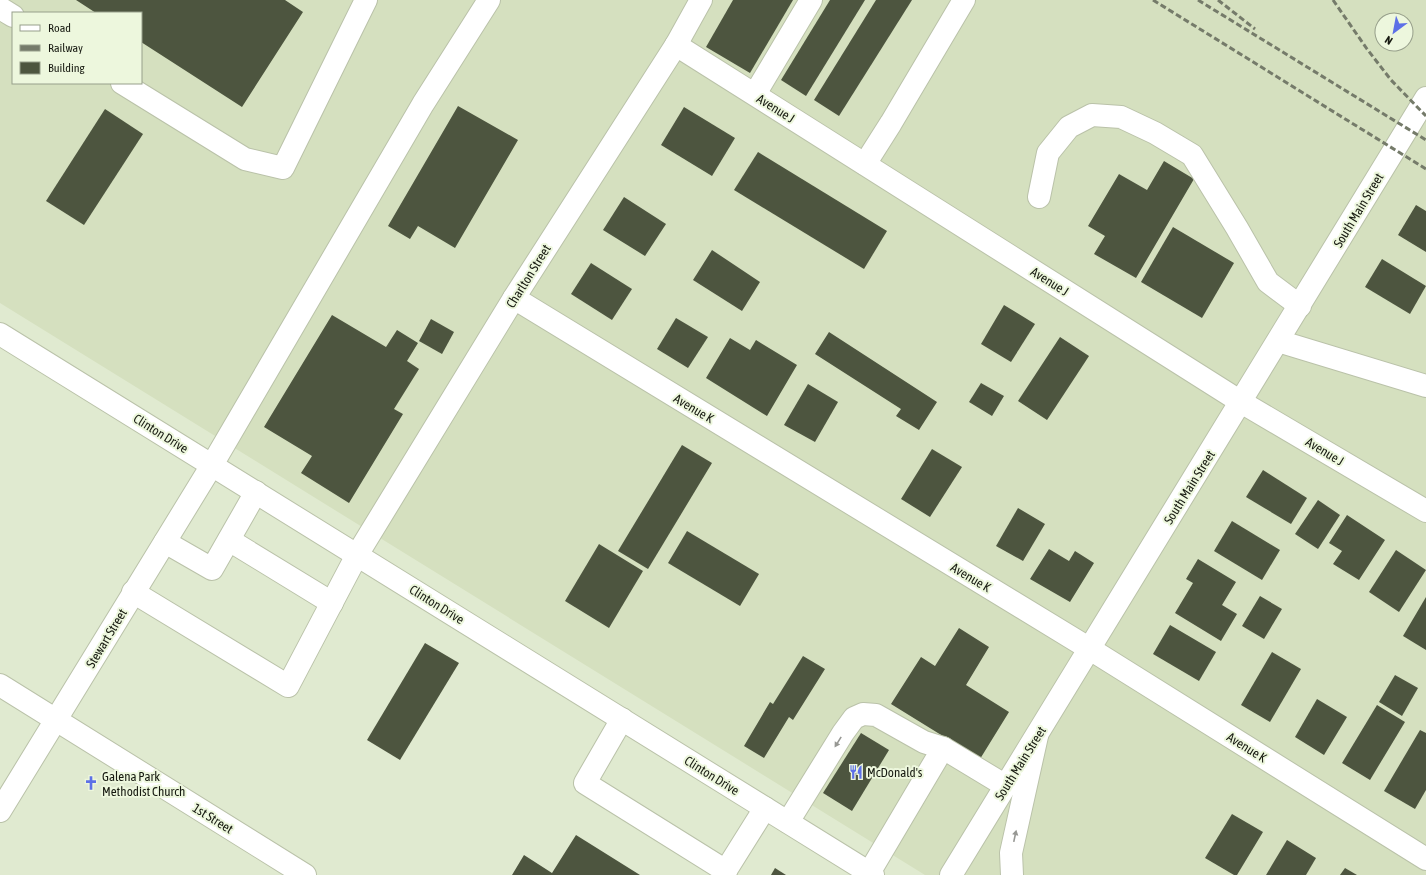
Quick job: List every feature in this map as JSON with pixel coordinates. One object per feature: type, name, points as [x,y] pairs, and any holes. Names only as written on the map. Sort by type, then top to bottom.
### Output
[{"type":"street","points":[[124,84],[244,159],[283,168],[366,0]]},
{"type":"street","name":"Stewart Street","points":[[0,811],[212,464],[423,104],[489,0]]},
{"type":"street","name":"Charlton Street","points":[[133,592],[288,686],[357,555],[514,298],[676,45],[701,0]]},
{"type":"street","points":[[755,94],[811,0]]},
{"type":"street","points":[[864,164],[891,123],[964,0]]},
{"type":"street","points":[[0,8],[12,15]]},
{"type":"street","name":"Avenue J","points":[[676,45],[1241,402],[1426,511]]},
{"type":"street","name":"South Main Street","points":[[952,875],[1426,98]]},
{"type":"street","points":[[1039,197],[1048,153],[1070,127],[1092,115],[1120,117],[1155,133],[1192,155],[1268,282],[1300,306]]},
{"type":"street","name":"Avenue K","points":[[514,298],[1090,649],[1426,859]]},
{"type":"street","name":"Clinton Drive","points":[[0,334],[212,464],[871,874]]},
{"type":"street","points":[[1278,341],[1426,386]]},
{"type":"street","points":[[165,542],[212,569],[256,492]]},
{"type":"street","points":[[229,540],[332,603]]},
{"type":"street","name":"1st Street","points":[[0,685],[305,875]]},
{"type":"street","points":[[788,822],[854,718],[863,714],[876,715],[924,742],[943,748],[1006,786]]},
{"type":"street","points":[[622,719],[585,783],[725,873],[765,808]]},
{"type":"street","points":[[1012,875],[1012,853],[1037,736]]},
{"type":"street","points":[[871,874],[943,748]]},
{"type":"shaded area","points":[[0,0],[1426,0],[1426,875],[925,875],[0,303]]},
{"type":"building","points":[[76,0],[285,0],[303,12],[242,107],[142,43],[142,12],[94,12]]},
{"type":"building","points":[[733,0],[793,0],[750,73],[706,47]]},
{"type":"building","points":[[830,0],[865,0],[806,96],[781,80]]},
{"type":"building","points":[[876,0],[912,0],[839,116],[814,100]]},
{"type":"building","points":[[458,106],[518,140],[455,248],[418,226],[410,239],[388,226]]},
{"type":"building","points":[[684,107],[735,138],[712,176],[661,145]]},
{"type":"building","points":[[105,109],[143,134],[84,225],[46,201]]},
{"type":"building","points":[[758,152],[887,231],[864,269],[734,190]]},
{"type":"building","points":[[1164,161],[1194,179],[1136,278],[1094,254],[1105,236],[1088,226],[1119,174],[1147,190]]},
{"type":"building","points":[[624,197],[666,224],[645,256],[603,230]]},
{"type":"building","points":[[1416,205],[1426,211],[1426,252],[1398,235]]},
{"type":"building","points":[[1173,227],[1234,263],[1202,318],[1141,282]]},
{"type":"building","points":[[712,250],[760,282],[742,311],[693,280]]},
{"type":"building","points":[[1382,259],[1426,286],[1410,314],[1365,287]]},
{"type":"building","points":[[591,263],[632,289],[612,320],[571,294]]},
{"type":"building","points":[[1004,305],[1035,324],[1011,362],[981,344]]},
{"type":"building","points":[[332,315],[386,347],[397,330],[418,343],[407,361],[419,369],[394,409],[403,414],[349,503],[301,473],[312,456],[264,427]]},
{"type":"building","points":[[676,318],[708,337],[688,368],[657,349]]},
{"type":"building","points":[[431,319],[454,332],[442,354],[419,341]]},
{"type":"building","points":[[829,332],[937,402],[919,430],[896,416],[901,409],[815,354]]},
{"type":"building","points":[[1060,337],[1089,356],[1047,420],[1018,401]]},
{"type":"building","points":[[730,338],[750,350],[756,340],[797,365],[767,416],[706,378]]},
{"type":"building","points":[[981,383],[1004,396],[992,416],[969,402]]},
{"type":"building","points":[[808,384],[838,402],[815,442],[784,425]]},
{"type":"building","points":[[682,445],[712,463],[648,569],[618,551]]},
{"type":"building","points":[[932,449],[962,467],[930,517],[901,499]]},
{"type":"building","points":[[1263,470],[1307,498],[1291,524],[1246,497]]},
{"type":"building","points":[[1318,500],[1340,515],[1318,549],[1295,534]]},
{"type":"building","points":[[1018,508],[1045,524],[1023,561],[996,546]]},
{"type":"building","points":[[1347,515],[1385,540],[1359,580],[1333,564],[1342,551],[1329,543]]},
{"type":"building","points":[[1232,521],[1280,550],[1262,580],[1214,551]]},
{"type":"building","points":[[687,531],[759,574],[740,606],[668,563]]},
{"type":"building","points":[[599,544],[643,571],[609,628],[565,601]]},
{"type":"building","points":[[1049,549],[1069,561],[1075,551],[1094,563],[1070,602],[1030,579]]},
{"type":"building","points":[[1396,550],[1426,570],[1399,612],[1369,592]]},
{"type":"building","points":[[1198,559],[1236,582],[1222,605],[1237,614],[1221,641],[1175,613],[1193,583],[1186,579]]},
{"type":"building","points":[[1260,596],[1282,609],[1264,639],[1242,626]]},
{"type":"building","points":[[1426,597],[1426,650],[1403,636]]},
{"type":"building","points":[[1170,625],[1216,652],[1199,681],[1153,654]]},
{"type":"building","points":[[959,628],[989,647],[966,685],[1009,712],[980,759],[891,704],[921,657],[935,666]]},
{"type":"building","points":[[425,643],[459,663],[400,760],[367,740]]},
{"type":"building","points":[[1272,652],[1301,669],[1270,722],[1241,705]]},
{"type":"building","points":[[803,656],[825,669],[793,720],[789,717],[764,758],[744,746],[770,702],[773,704]]},
{"type":"building","points":[[1395,675],[1418,688],[1402,716],[1379,702]]},
{"type":"building","points":[[1317,699],[1347,717],[1324,755],[1295,737]]},
{"type":"building","points":[[1377,705],[1405,722],[1370,780],[1342,763]]},
{"type":"building","points":[[1420,730],[1426,733],[1426,790],[1415,809],[1384,791]]},
{"type":"building","name":"McDonald's","points":[[861,733],[889,750],[852,811],[823,793]]},
{"type":"building","points":[[1232,814],[1263,832],[1237,875],[1234,875],[1205,858]]},
{"type":"building","points":[[576,835],[640,875],[512,875],[524,855],[552,873]]},
{"type":"building","points":[[1287,840],[1316,858],[1306,875],[1266,875]]},
{"type":"building","points":[[775,868],[786,875],[771,875]]},
{"type":"building","points":[[1345,868],[1357,875],[1340,875]]},
{"type":"railway","points":[[1153,0],[1426,169]]},
{"type":"railway","points":[[1198,0],[1426,140]]},
{"type":"railway","points":[[1218,0],[1255,29]]},
{"type":"railway","points":[[1333,0],[1367,49],[1391,80],[1426,116]]},
{"type":"place","name":"McDonald's","points":[[856,772]]},
{"type":"place","name":"Galena Park Methodist Church","points":[[91,783]]}]
